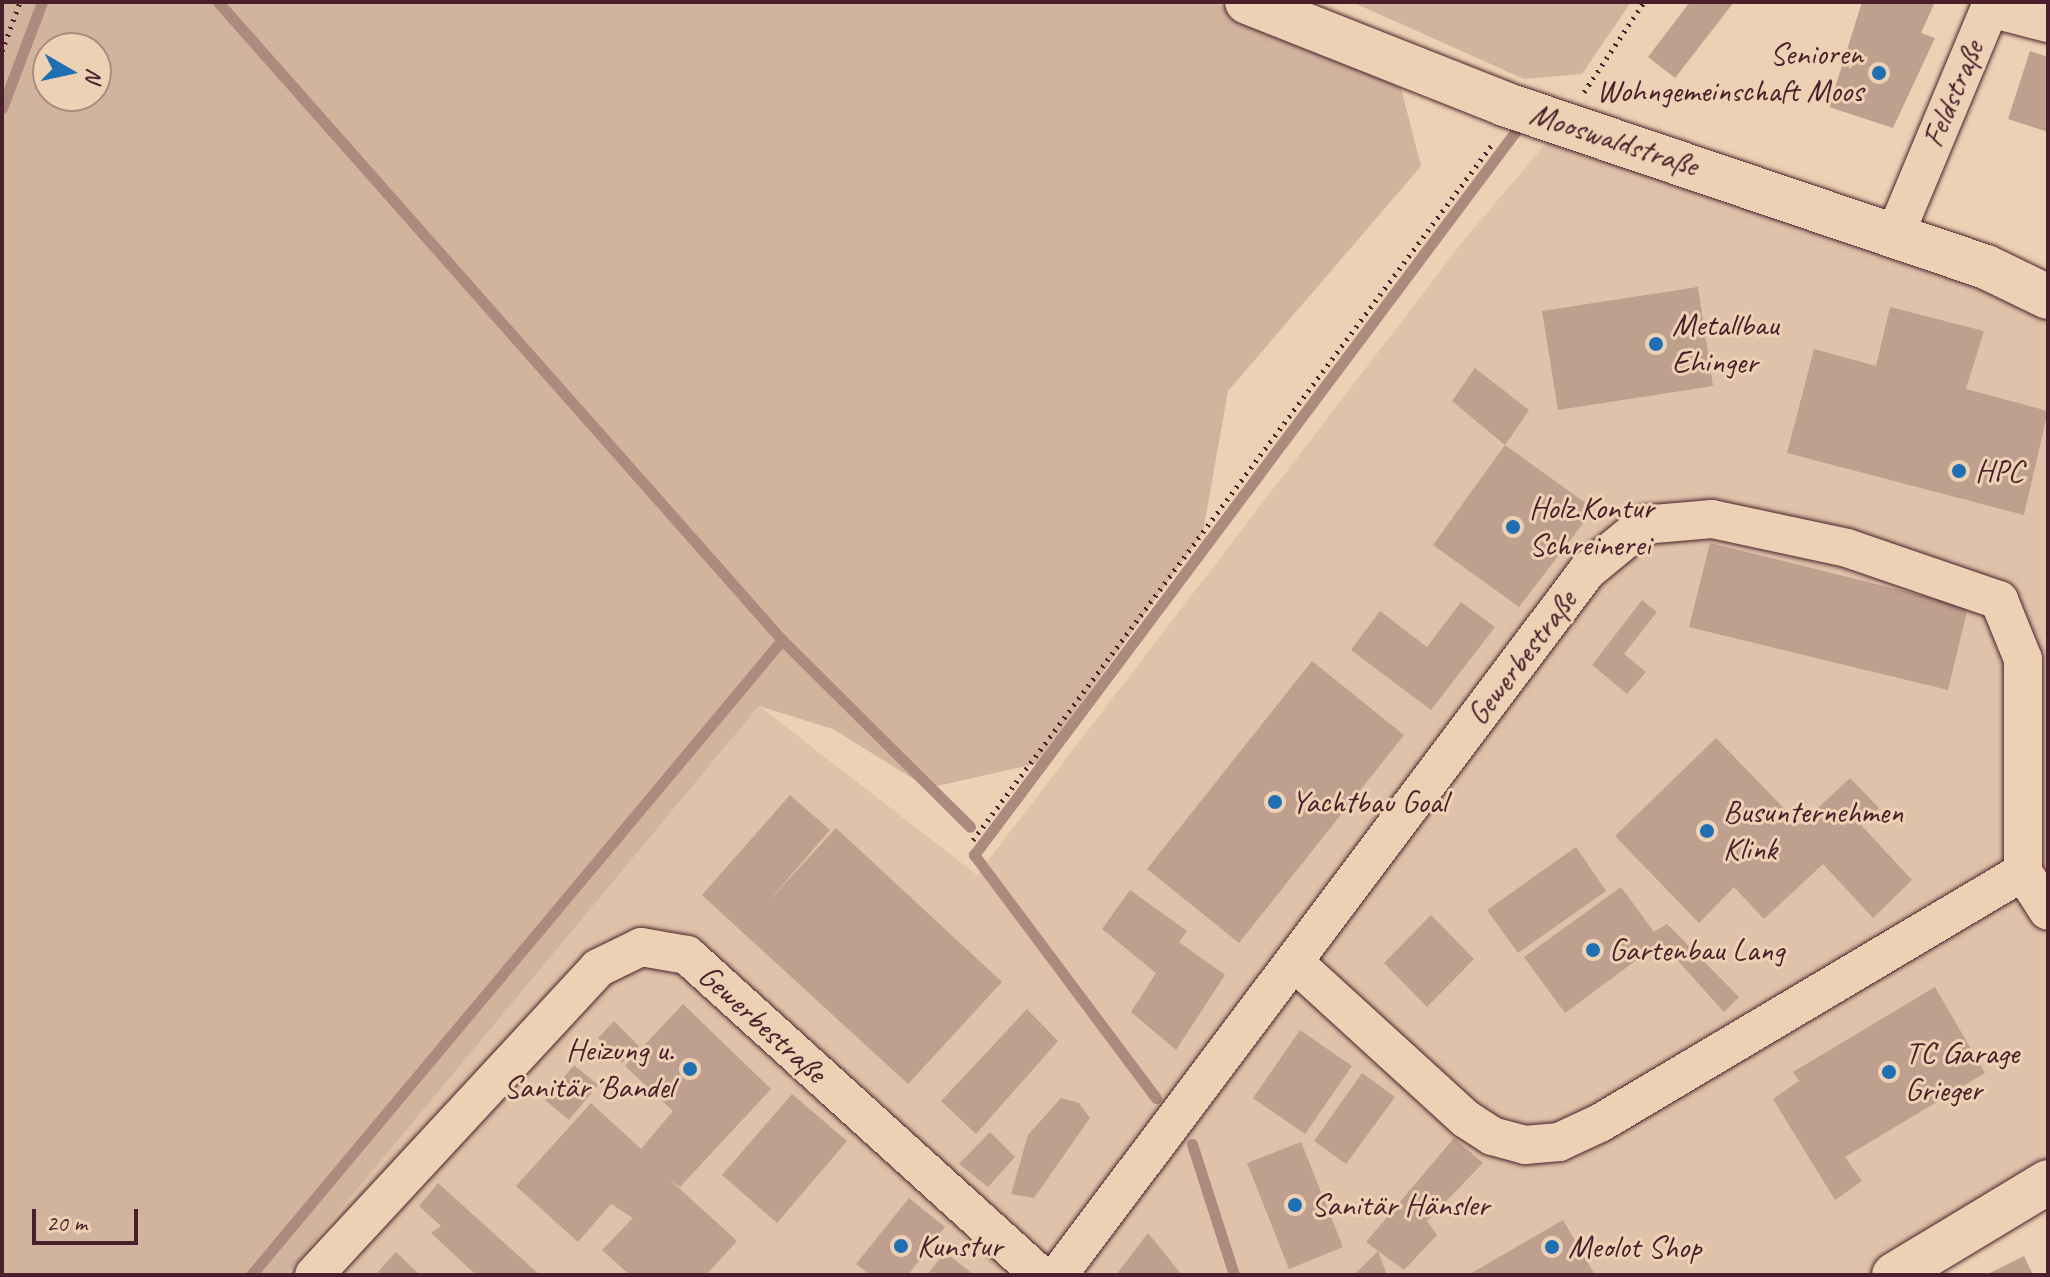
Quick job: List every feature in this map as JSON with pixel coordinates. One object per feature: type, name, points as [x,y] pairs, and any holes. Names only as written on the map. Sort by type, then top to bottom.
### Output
[{"type":"main road","name":"Mooswaldstraße","points":[[1247,2],[1519,109],[1986,267],[2048,297]]},
{"type":"main road","name":"Mooswaldstraße","points":[[1986,267],[2048,277]]},
{"type":"main road","points":[[1894,1275],[2048,1182]]},
{"type":"street","name":"Feldstraße","points":[[1894,237],[1991,5],[2048,23]]},
{"type":"street","name":"Gewerbestraße","points":[[1058,1275],[1587,571],[1643,525],[1712,519],[1847,548],[1999,600],[2023,659],[2037,712],[2023,872]]},
{"type":"street","points":[[1295,963],[1466,1119],[1492,1136],[1525,1145],[1559,1142],[1600,1123],[2023,872],[2048,911]]},
{"type":"street","name":"Gewerbestraße","points":[[314,1275],[598,968],[641,947],[687,955],[1040,1275]]},
{"type":"path","points":[[2,51],[20,2]]},
{"type":"path","points":[[1583,92],[1644,2]]},
{"type":"path","points":[[973,840],[1519,109]]},
{"type":"shaded area","points":[[2,2],[1213,2],[1401,88],[1421,166],[1228,391],[1203,532],[1039,763],[928,788],[833,729],[759,706],[286,1275],[2,1275]]},
{"type":"shaded area","points":[[1352,2],[1631,2],[1582,74],[1524,79]]},
{"type":"shaded area","points":[[1548,141],[2048,307],[2048,1182],[1894,1275],[286,1275],[759,706],[977,875],[1464,240]]},
{"type":"building","points":[[1690,2],[1734,2],[1675,78],[1648,57]]},
{"type":"building","name":"Senioren Wohngemeinschaft Moos","points":[[1862,2],[1935,2],[1921,33],[1935,38],[1893,128],[1829,107]]},
{"type":"building","points":[[2030,51],[2048,57],[2048,132],[2008,119]]},
{"type":"building","name":"Metallbau Ehinger","points":[[1698,287],[1713,386],[1558,410],[1542,311]]},
{"type":"building","points":[[1890,307],[1984,331],[1966,389],[2048,411],[2024,515],[1787,453],[1814,349],[1876,366]]},
{"type":"building","points":[[1475,368],[1529,410],[1505,445],[1452,401]]},
{"type":"building","name":"Holz.Kontur Schreinerei","points":[[1505,445],[1594,509],[1519,607],[1433,545]]},
{"type":"building","points":[[1710,543],[1968,607],[1948,690],[1689,627]]},
{"type":"building","points":[[1642,600],[1657,612],[1624,654],[1646,672],[1627,694],[1592,665]]},
{"type":"building","points":[[1461,602],[1495,627],[1431,710],[1351,650],[1380,611],[1427,647]]},
{"type":"building","name":"Yachtbau Goal","points":[[1312,661],[1404,735],[1239,943],[1147,869]]},
{"type":"building","name":"Busunternehmen Klink","points":[[1716,738],[1800,825],[1850,778],[1879,808],[1861,825],[1912,880],[1873,918],[1823,864],[1764,919],[1734,887],[1699,923],[1615,836]]},
{"type":"building","points":[[790,795],[830,830],[766,904],[836,828],[1002,982],[908,1084],[702,895]]},
{"type":"building","points":[[1576,847],[1606,891],[1518,953],[1487,910]]},
{"type":"building","name":"Gartenbau Lang","points":[[1621,887],[1654,932],[1667,924],[1739,997],[1724,1012],[1661,942],[1565,1013],[1524,957]]},
{"type":"building","points":[[1130,890],[1187,931],[1179,942],[1225,975],[1176,1050],[1131,1012],[1156,973],[1102,929]]},
{"type":"building","points":[[1431,915],[1474,959],[1427,1007],[1384,963]]},
{"type":"building","name":"TC Garage Grieger","points":[[1935,987],[1985,1073],[1845,1157],[1862,1181],[1835,1200],[1773,1099],[1799,1081],[1793,1072]]},
{"type":"building","points":[[683,1004],[771,1089],[680,1187],[669,1179],[737,1241],[706,1275],[630,1275],[602,1250],[633,1218],[611,1204],[578,1242],[516,1186],[591,1103],[641,1149],[673,1111],[625,1066]]},
{"type":"building","points":[[1027,1009],[1058,1041],[976,1134],[941,1101]]},
{"type":"building","points":[[614,1021],[639,1046],[622,1063],[598,1038]]},
{"type":"building","points":[[1300,1030],[1352,1066],[1305,1134],[1253,1098]]},
{"type":"building","points":[[574,1065],[598,1085],[569,1120],[545,1100]]},
{"type":"building","points":[[1362,1073],[1395,1097],[1346,1164],[1314,1141]]},
{"type":"building","points":[[792,1094],[847,1141],[777,1223],[722,1175]]},
{"type":"building","points":[[1061,1098],[1079,1103],[1090,1118],[1034,1198],[1011,1194],[1028,1135]]},
{"type":"building","points":[[990,1132],[1015,1157],[988,1187],[959,1164]]},
{"type":"building","points":[[1454,1138],[1483,1163],[1427,1221],[1437,1235],[1404,1270],[1366,1242]]},
{"type":"building","name":"Sanitär Hänsler","points":[[1301,1142],[1343,1247],[1289,1269],[1247,1163]]},
{"type":"building","points":[[438,1183],[540,1275],[476,1275],[431,1233],[441,1226],[419,1206]]},
{"type":"building","name":"Kunstur","points":[[909,1198],[945,1227],[908,1275],[870,1275],[856,1264]]},
{"type":"building","points":[[1563,1220],[1595,1275],[1468,1275]]},
{"type":"building","points":[[1148,1233],[1182,1275],[1116,1275]]},
{"type":"building","points":[[1378,1251],[1387,1275],[1354,1275]]},
{"type":"building","points":[[396,1252],[420,1275],[375,1275]]},
{"type":"building","points":[[945,1252],[974,1275],[927,1275]]},
{"type":"building","points":[[2024,1256],[2033,1275],[1986,1275]]},
{"type":"waterway","points":[[2,108],[42,2]]},
{"type":"waterway","points":[[218,2],[782,640],[970,827]]},
{"type":"waterway","points":[[1156,1098],[974,855],[1518,128]]},
{"type":"waterway","points":[[251,1275],[782,640]]},
{"type":"waterway","points":[[1192,1144],[1234,1275]]},
{"type":"place","name":"Senioren Wohngemeinschaft Moos","points":[[1879,73]]},
{"type":"place","name":"Metallbau Ehinger","points":[[1656,344]]},
{"type":"place","name":"HPC","points":[[1959,471]]},
{"type":"place","name":"Holz.Kontur Schreinerei","points":[[1513,527]]},
{"type":"place","name":"Yachtbau Goal","points":[[1275,802]]},
{"type":"place","name":"Busunternehmen Klink","points":[[1707,831]]},
{"type":"place","name":"Gartenbau Lang","points":[[1593,950]]},
{"type":"place","name":"Heizung u. Sanitär´Bandel","points":[[690,1069]]},
{"type":"place","name":"TC Garage Grieger","points":[[1889,1072]]},
{"type":"place","name":"Sanitär Hänsler","points":[[1295,1205]]},
{"type":"place","name":"Kunstur","points":[[901,1246]]},
{"type":"place","name":"Meolot Shop","points":[[1552,1247]]}]
